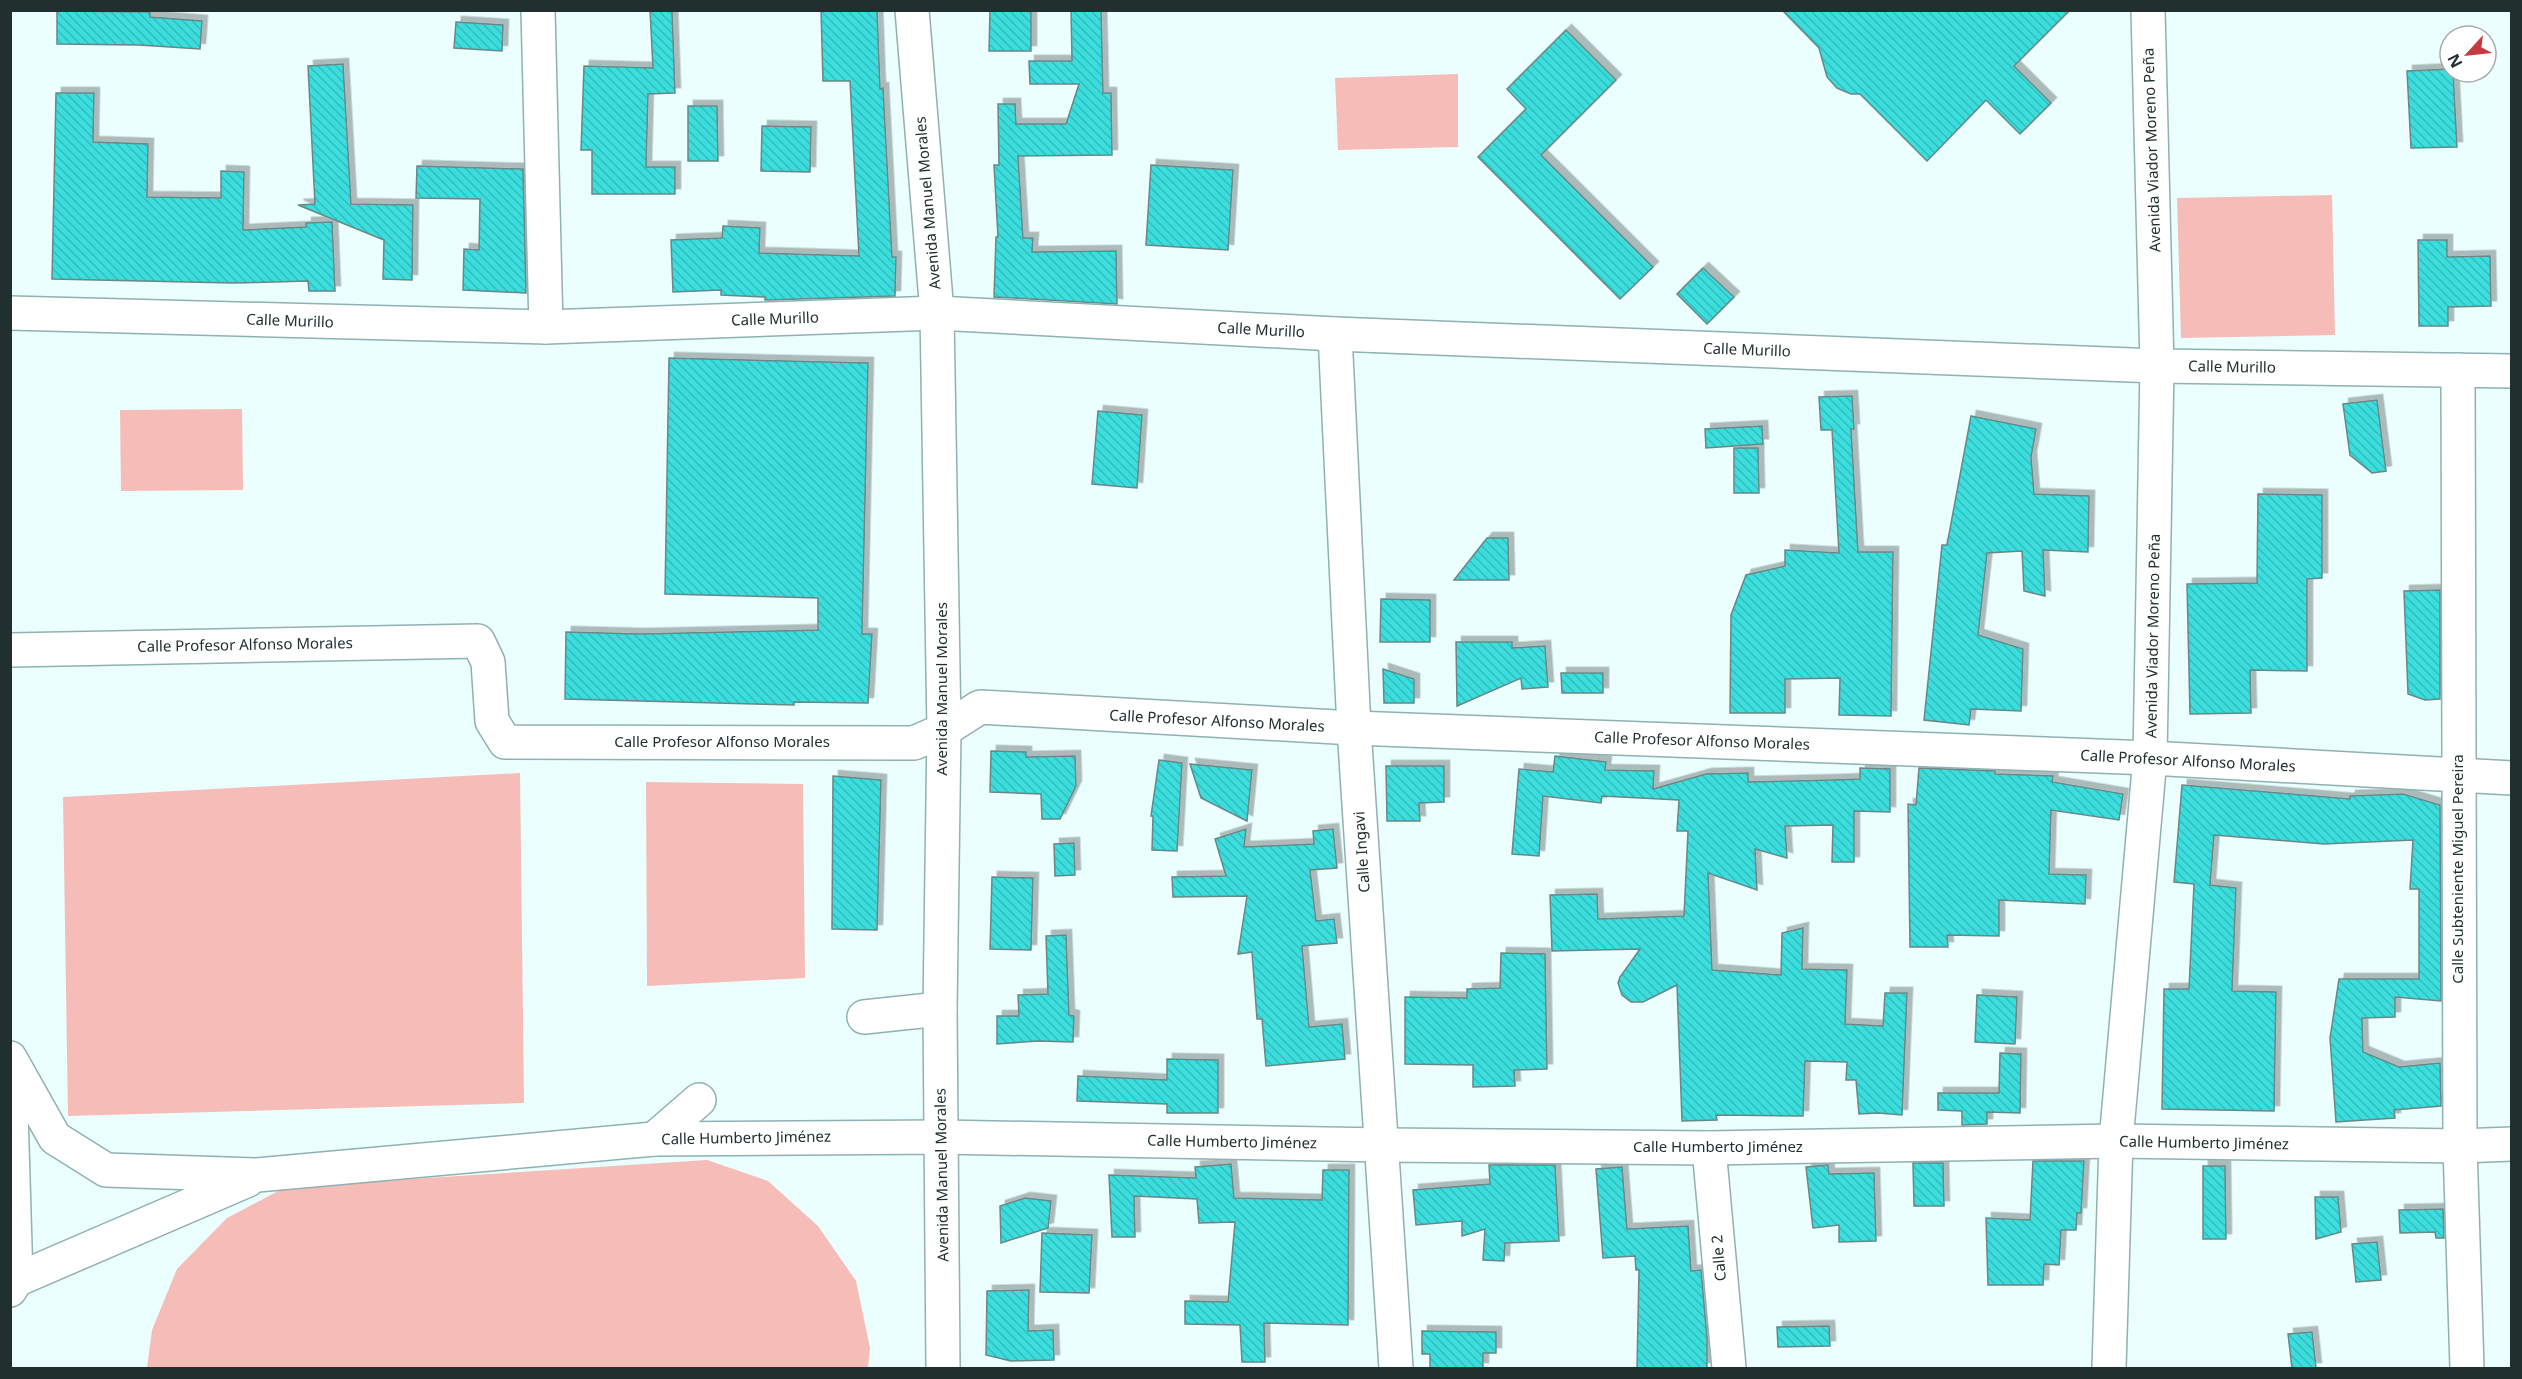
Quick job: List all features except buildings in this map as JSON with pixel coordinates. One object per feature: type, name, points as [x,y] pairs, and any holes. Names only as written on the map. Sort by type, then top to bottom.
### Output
[{"type":"street","points":[[538,10],[546,327]]},
{"type":"street","name":"Avenida Manuel Morales","points":[[912,10],[937,313],[944,730],[940,1009],[943,1368]]},
{"type":"street","name":"Avenida Viador Moreno Peña","points":[[2109,1368],[2116,1142],[2150,758],[2157,366],[2148,10]]},
{"type":"street","name":"Calle Murillo","points":[[10,313],[546,327],[937,313],[1335,334],[2157,366],[2511,371]]},
{"type":"street","name":"Calle Ingavi","points":[[1335,334],[1354,728],[1396,1368]]},
{"type":"street","name":"Calle Subteniente Miguel Pereira","points":[[2458,370],[2457,776],[2460,1146],[2467,1368]]},
{"type":"street","name":"Calle Profesor Alfonso Morales","points":[[10,650],[478,641],[488,662],[492,721],[505,742],[914,743],[944,730],[980,707],[1354,728],[2150,758],[2511,778]]},
{"type":"street","points":[[864,1017],[940,1009]]},
{"type":"street","name":"Calle Humberto Jiménez","points":[[10,1058],[55,1138],[106,1170],[257,1175],[654,1139],[941,1137],[1709,1148],[2116,1142],[2460,1146],[2511,1144]]},
{"type":"street","points":[[10,1078],[13,1285],[257,1175]]},
{"type":"street","points":[[654,1139],[699,1100]]},
{"type":"street","name":"Calle 2","points":[[1709,1148],[1729,1368]]},
{"type":"shaded area","points":[[1458,74],[1458,147],[1338,150],[1335,78]]},
{"type":"shaded area","points":[[2332,195],[2335,335],[2181,338],[2177,198]]},
{"type":"shaded area","points":[[242,409],[243,490],[121,491],[120,410]]},
{"type":"shaded area","points":[[520,773],[524,1103],[68,1116],[63,797]]},
{"type":"shaded area","points":[[646,782],[803,784],[805,978],[647,986]]},
{"type":"shaded area","points":[[707,1160],[768,1181],[818,1226],[856,1281],[870,1348],[868,1368],[147,1368],[152,1330],[177,1269],[227,1218],[286,1187]]}]
